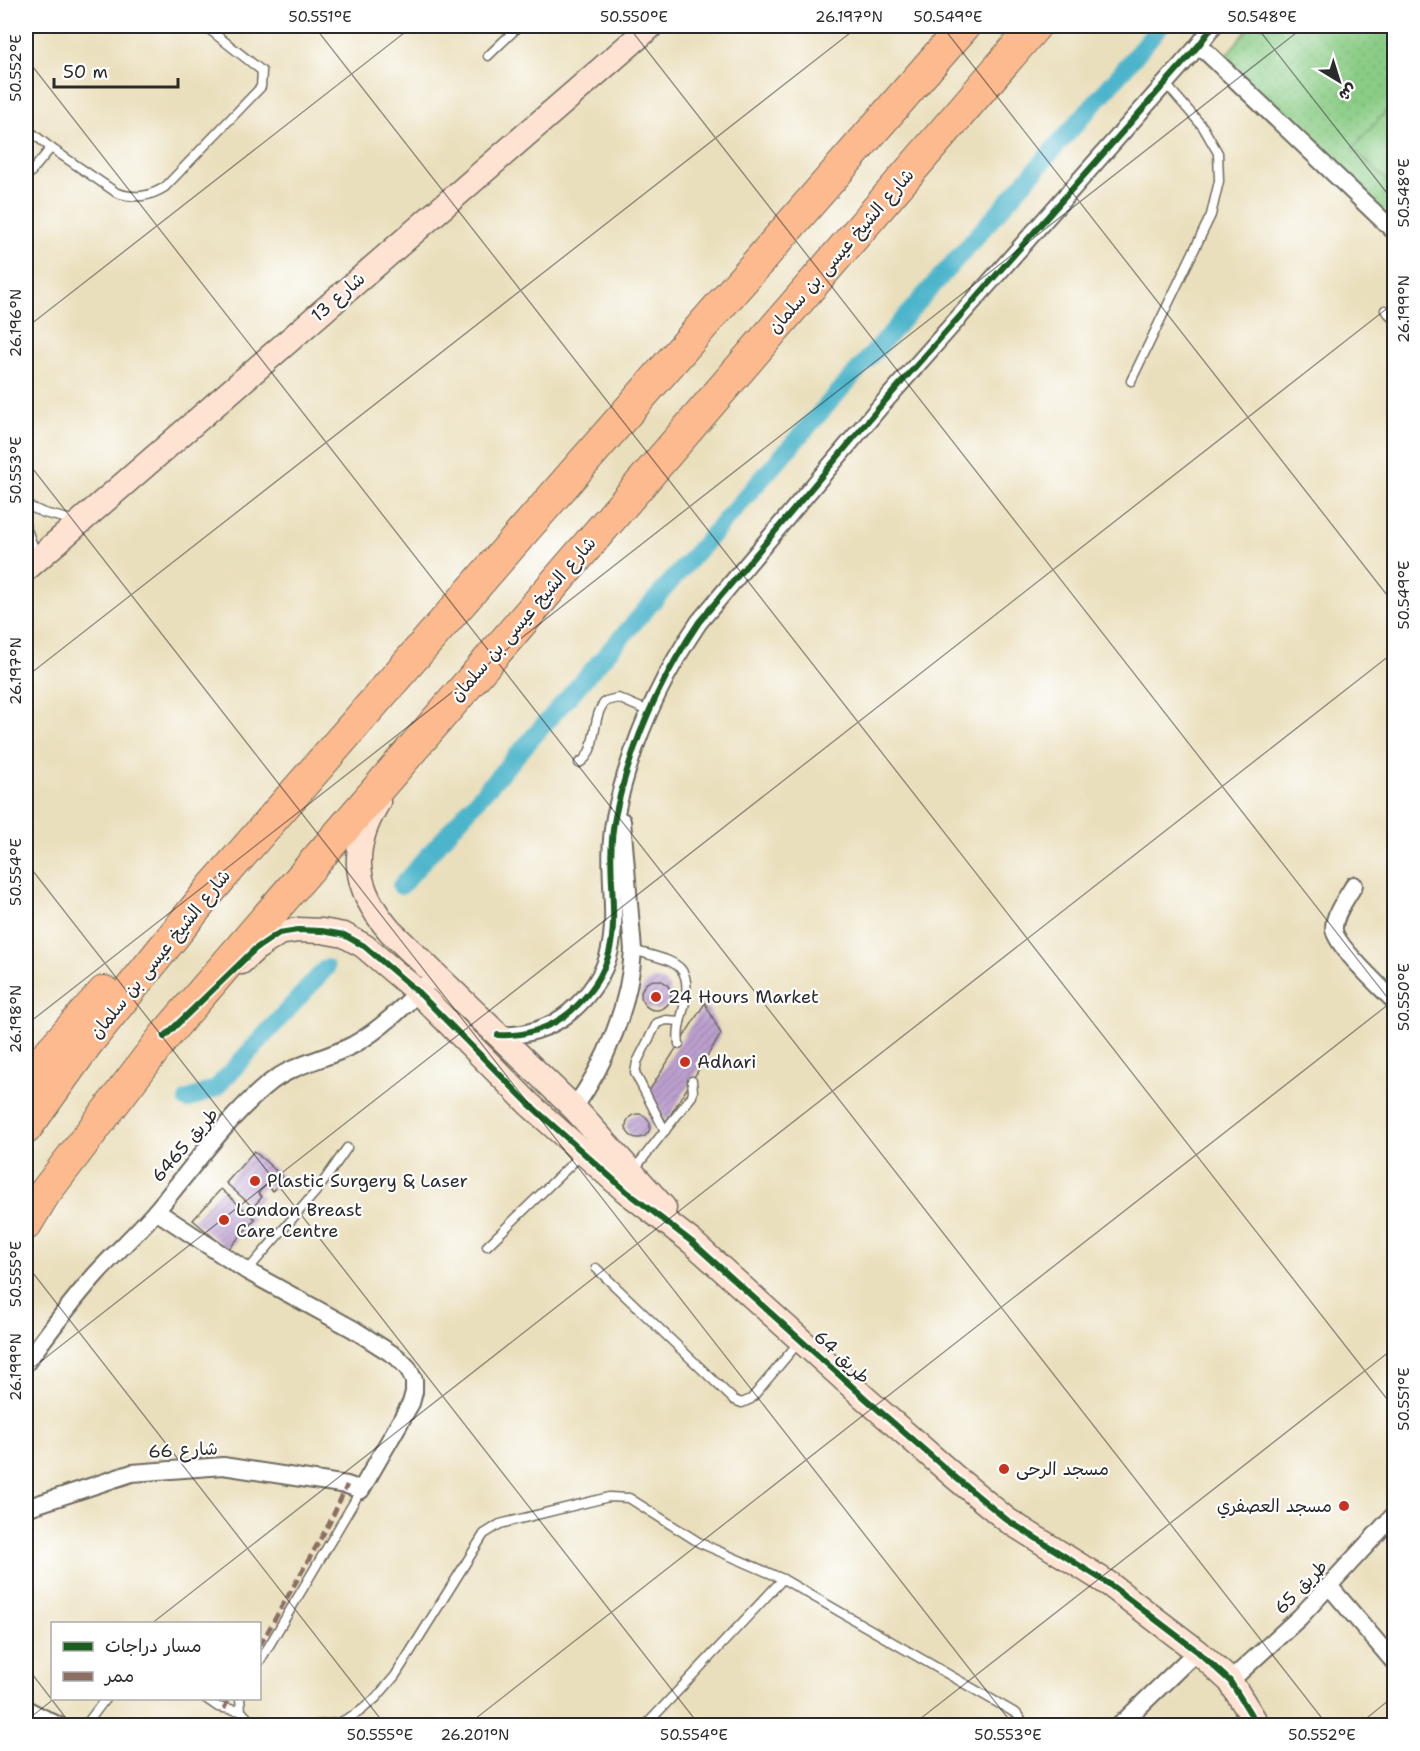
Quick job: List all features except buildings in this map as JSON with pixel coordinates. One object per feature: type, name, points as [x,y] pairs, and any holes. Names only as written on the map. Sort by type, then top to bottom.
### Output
[{"type":"highway","name":"شارع الشيخ عيسى بن سلمان","points":[[26,1128],[87,1043],[212,888],[964,26]]},
{"type":"highway","name":"شارع الشيخ عيسى بن سلمان","points":[[26,1224],[44,1194],[164,1037],[1035,26]]},
{"type":"highway","points":[[26,1082],[81,1016],[123,972],[212,888]]},
{"type":"street","points":[[498,1035],[528,1033],[566,1016],[593,988],[609,960],[614,929],[611,876],[612,833],[621,799],[635,747],[648,711],[680,650],[699,622],[878,409],[1213,26]]},
{"type":"street","name":"شارع 13","points":[[31,564],[644,28]]},
{"type":"street","points":[[1198,45],[1395,231]]},
{"type":"street","name":"طريق 64","points":[[407,753],[366,821],[360,844],[359,868],[364,891],[374,913],[435,975],[574,1108],[633,1172],[692,1242]]},
{"type":"street","points":[[557,1129],[574,1108],[595,1075],[617,1023],[632,967],[633,950],[621,799]]},
{"type":"street","points":[[1354,885],[1337,915],[1333,929],[1340,944],[1395,1001]]},
{"type":"street","name":"طريق 64","points":[[164,1037],[255,949],[279,933],[298,930],[322,931],[344,935],[364,946],[418,992],[529,1104],[583,1153],[626,1191],[692,1242],[866,1399],[1007,1520],[1109,1584],[1197,1651],[1230,1682],[1258,1725]]},
{"type":"street","points":[[612,945],[633,950]]},
{"type":"street","name":"طريق 6465","points":[[354,1487],[411,1403],[414,1380],[408,1368],[397,1357],[353,1329],[248,1271],[156,1211],[175,1185],[251,1099],[268,1084],[287,1071],[358,1042],[386,1021],[435,975]]},
{"type":"street","points":[[26,1363],[95,1275],[156,1211]]},
{"type":"street","name":"شارع 66","points":[[26,1508],[132,1473],[223,1466],[354,1487]]},
{"type":"street","name":"طريق 65","points":[[1230,1682],[1330,1587],[1395,1515]]},
{"type":"street","points":[[1330,1587],[1395,1662]]},
{"type":"street","points":[[1119,1725],[1197,1651]]},
{"type":"street","points":[[26,1709],[58,1725]]},
{"type":"lane","points":[[26,128],[117,193],[129,197],[154,194],[165,187],[263,83],[262,71],[205,26]]},
{"type":"lane","points":[[488,56],[519,26]]},
{"type":"lane","points":[[1131,381],[1211,215],[1219,181],[1218,153],[1203,127],[1165,83]]},
{"type":"lane","points":[[26,178],[51,148]]},
{"type":"lane","points":[[1385,310],[1395,319]]},
{"type":"lane","points":[[26,506],[80,522]]},
{"type":"lane","points":[[26,527],[31,564]]},
{"type":"lane","points":[[579,764],[587,757],[599,710],[606,701],[618,698],[648,711]]},
{"type":"lane","points":[[633,950],[671,961],[684,973],[688,991],[678,1033],[679,1044]]},
{"type":"lane","points":[[665,1131],[636,1078],[636,1067],[657,1023],[666,1020],[680,1022]]},
{"type":"lane","points":[[633,1172],[692,1095],[692,1081]]},
{"type":"lane","points":[[248,1271],[319,1188],[347,1148]]},
{"type":"lane","points":[[487,1246],[583,1153]]},
{"type":"lane","points":[[596,1268],[734,1400],[742,1404],[751,1399],[801,1340]]},
{"type":"lane","points":[[261,1659],[354,1487]]},
{"type":"lane","points":[[307,1725],[339,1723],[359,1712],[376,1698],[394,1676],[484,1534],[500,1524],[609,1497],[629,1498],[700,1543],[783,1579],[1017,1714],[1025,1725]]},
{"type":"lane","points":[[645,1725],[783,1579]]},
{"type":"lane","points":[[85,1725],[104,1700]]},
{"type":"lane","points":[[208,1700],[218,1707],[241,1711],[255,1725]]},
{"type":"lane","points":[[240,1700],[241,1711]]},
{"type":"green space","points":[[1250,26],[1394,26],[1394,224],[1224,58]]},
{"type":"green space","points":[[1394,103],[1394,188],[1353,148]]},
{"type":"waterway","points":[[401,886],[1115,80],[1160,26]]},
{"type":"waterway","points":[[187,1100],[216,1088],[326,968]]},
{"type":"marked path","points":[[261,1643],[329,1524],[347,1485]]},
{"type":"marked path","points":[[224,1709],[228,1700]]},
{"type":"cycle path","points":[[498,1035],[527,1033],[562,1018],[591,990],[604,967],[611,944],[612,845],[621,791],[638,740],[659,691],[699,622],[878,409],[1199,45],[1213,26]]},
{"type":"cycle path","points":[[164,1037],[255,949],[279,933],[298,930],[322,931],[344,935],[364,946],[418,992],[529,1104],[626,1191],[692,1242],[955,1477],[1007,1520],[1109,1584],[1197,1651],[1230,1681],[1258,1726]]},
{"type":"place","name":"24 Hours Market","points":[[656,997]]},
{"type":"place","name":"Adhari","points":[[685,1062]]},
{"type":"place","name":"Plastic Surgery & Laser","points":[[255,1181]]},
{"type":"place","name":"London Breast Care Centre","points":[[224,1220]]},
{"type":"place","name":"مسجد الرحى","points":[[1004,1469]]},
{"type":"place","name":"مسجد العصفري","points":[[1344,1506]]}]
